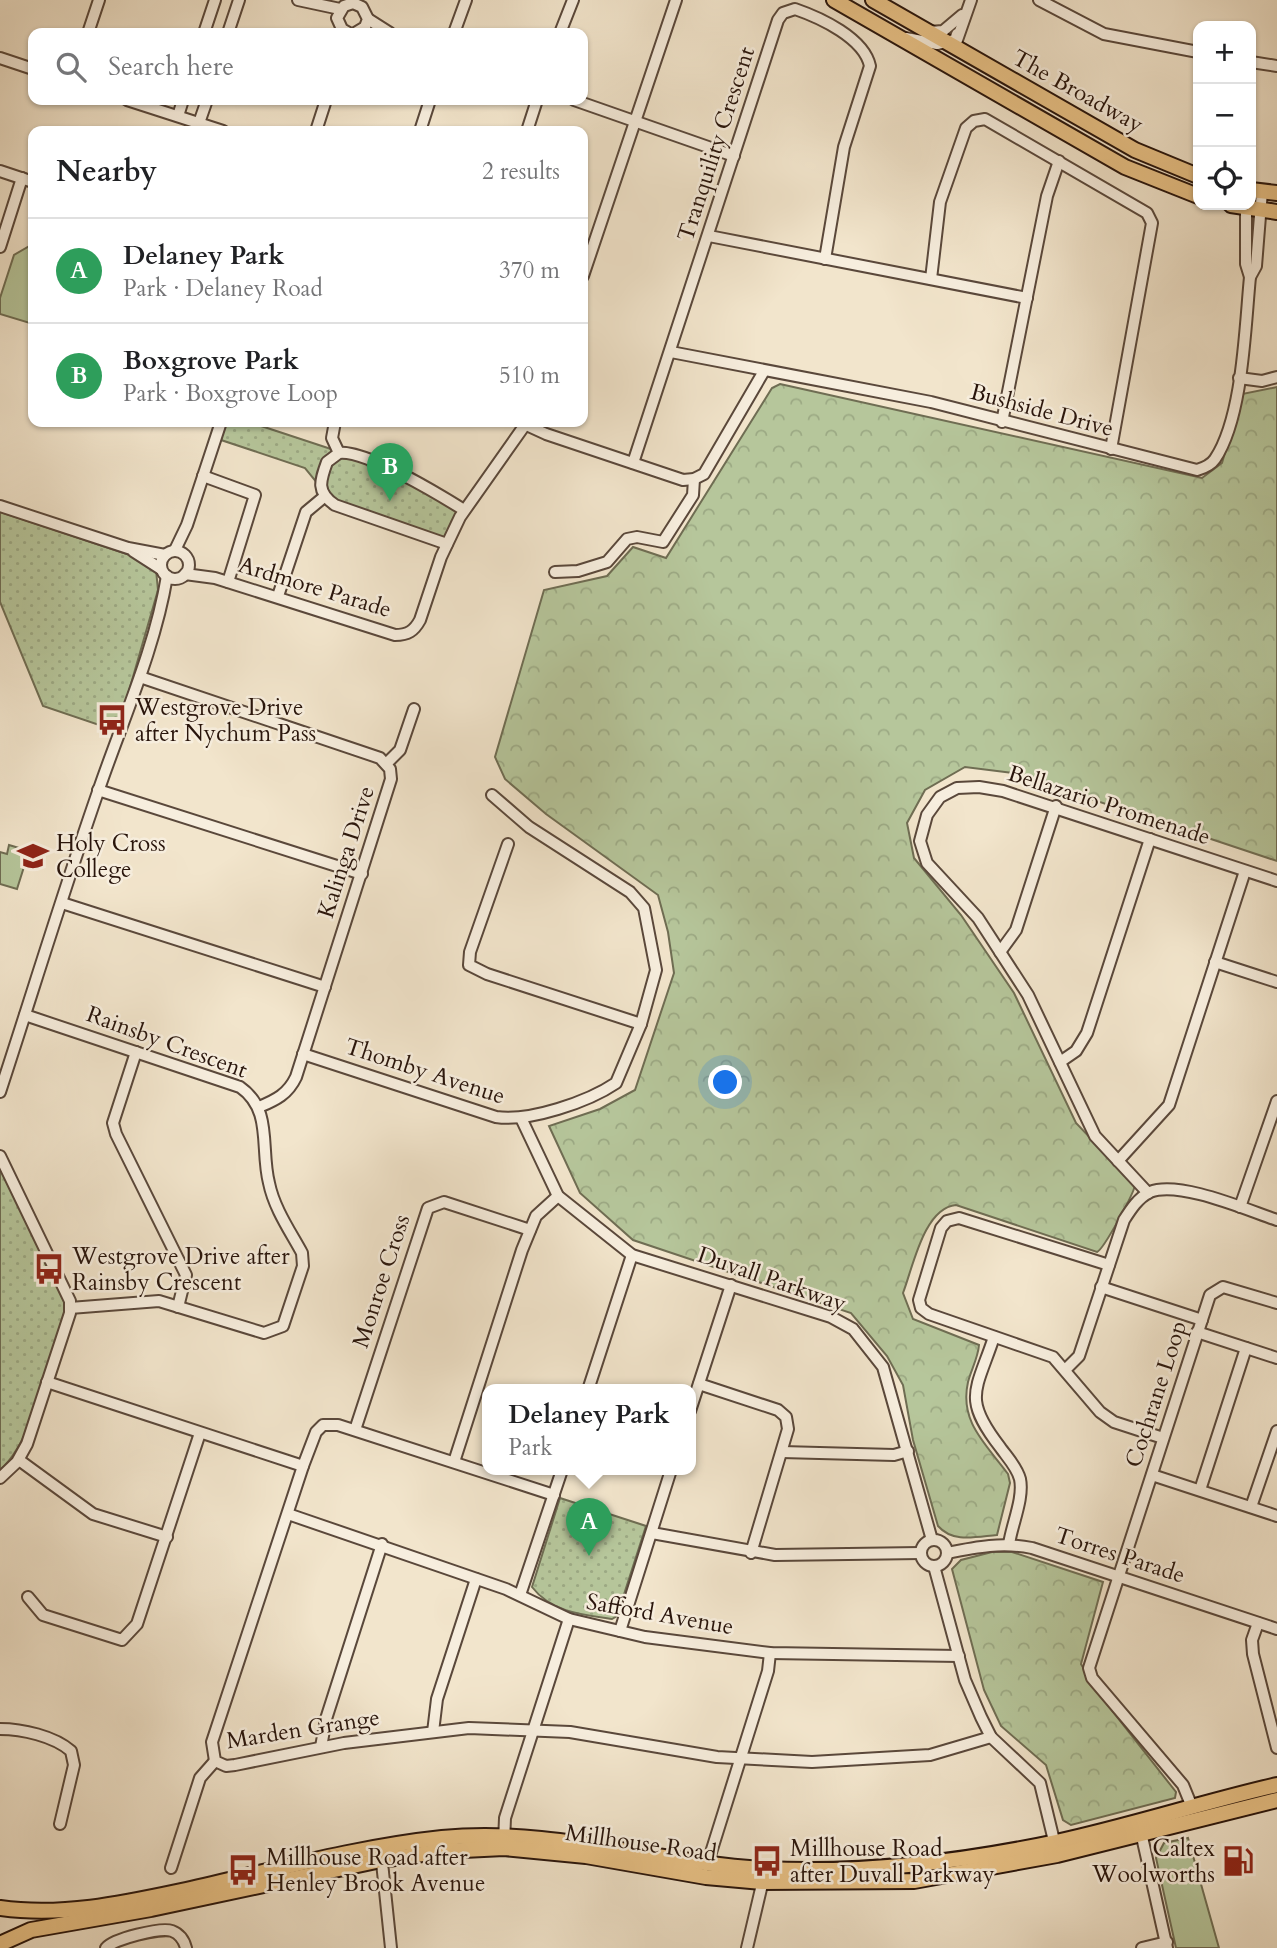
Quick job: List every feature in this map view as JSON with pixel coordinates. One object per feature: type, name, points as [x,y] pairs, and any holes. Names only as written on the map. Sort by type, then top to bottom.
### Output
[{"type":"main road","name":"The Broadway","points":[[834,0],[1125,167],[1193,194]]},
{"type":"main road","name":"The Broadway","points":[[873,0],[943,37],[963,52],[1135,150],[1193,174]]},
{"type":"main road","name":"The Broadway","points":[[943,37],[947,52],[1023,96],[1034,106],[1036,116]]},
{"type":"main road","points":[[1256,210],[1277,212]]},
{"type":"main road","name":"Millhouse Road","points":[[1139,1827],[1192,1807],[1277,1785]]},
{"type":"main road","name":"Millhouse Road","points":[[504,1841],[706,1877],[914,1874],[1056,1848],[1139,1827],[1277,1800]]},
{"type":"main road","name":"Millhouse Road","points":[[0,1944],[31,1930],[151,1909],[442,1838],[586,1842],[708,1862],[764,1876]]},
{"type":"main road","name":"Millhouse Road","points":[[0,1908],[29,1913],[60,1912],[144,1899],[381,1854]]},
{"type":"street","points":[[90,28],[99,0]]},
{"type":"street","points":[[206,28],[215,0]]},
{"type":"street","points":[[230,28],[239,0]]},
{"type":"street","points":[[456,28],[467,0]]},
{"type":"street","points":[[562,28],[573,0]]},
{"type":"street","points":[[588,261],[676,0]]},
{"type":"street","points":[[897,37],[943,37],[964,13],[971,0]]},
{"type":"street","points":[[1039,0],[1104,34],[1193,51]]},
{"type":"street","points":[[304,2],[363,3],[363,26]]},
{"type":"street","points":[[304,2],[342,28]]},
{"type":"street","points":[[343,28],[346,4]]},
{"type":"street","name":"Tranquility Crescent","points":[[633,463],[783,13],[795,9],[808,13],[858,44],[867,52],[870,66],[844,148],[825,259]]},
{"type":"street","points":[[0,58],[28,67]]},
{"type":"street","points":[[1256,63],[1277,66]]},
{"type":"street","points":[[143,105],[208,126]]},
{"type":"street","points":[[177,116],[181,105]]},
{"type":"street","points":[[199,123],[205,105]]},
{"type":"street","points":[[318,126],[324,105]]},
{"type":"street","points":[[422,126],[428,105]]},
{"type":"street","points":[[529,126],[535,105]]},
{"type":"street","points":[[588,105],[734,156]]},
{"type":"street","points":[[931,279],[940,202],[966,128],[974,121],[985,119],[1147,213],[1152,223],[1111,449]]},
{"type":"street","points":[[1002,422],[1048,196],[1059,161]]},
{"type":"street","points":[[0,171],[28,180],[0,247]]},
{"type":"street","name":"Bushside Drive","points":[[671,352],[930,402],[1190,470],[1210,465],[1224,440],[1239,378],[1250,277],[1256,266],[1263,191]]},
{"type":"street","name":"Bushside Drive","points":[[1241,210],[1246,264],[1250,277]]},
{"type":"street","points":[[709,236],[1027,298]]},
{"type":"street","points":[[532,427],[683,480],[694,479],[704,474],[764,371]]},
{"type":"street","points":[[1239,378],[1262,381],[1277,377]]},
{"type":"street","points":[[0,1092],[219,427]]},
{"type":"street","points":[[334,427],[332,438],[340,453]]},
{"type":"street","name":"Ardmore Parade","points":[[0,506],[215,578],[395,635],[406,635],[420,620],[447,544],[464,510],[521,427]]},
{"type":"street","points":[[447,544],[335,505],[324,498],[320,479],[327,461],[340,453],[357,455],[406,477],[464,510]]},
{"type":"street","points":[[203,476],[256,495],[228,582]]},
{"type":"street","points":[[555,572],[578,571],[607,562],[627,539],[637,537],[663,542],[693,495],[694,479]]},
{"type":"street","points":[[278,596],[306,512],[324,498]]},
{"type":"street","name":"Kalinga Drive","points":[[139,677],[387,763],[391,779],[291,1088],[280,1098],[259,1107]]},
{"type":"street","points":[[387,763],[400,750],[414,709]]},
{"type":"street","name":"Bellazario Promenade","points":[[1149,1193],[1095,1136],[1028,995],[978,918],[928,863],[920,841],[927,815],[940,797],[957,788],[979,787],[1003,791],[1056,806],[1277,880]]},
{"type":"street","points":[[98,790],[362,874]]},
{"type":"street","name":"Thomby Avenue","points":[[303,1054],[496,1117],[521,1118],[551,1110],[616,1083],[640,1024],[656,970],[644,908],[630,892],[529,827],[492,795]]},
{"type":"street","points":[[1000,952],[1016,930],[1056,806]]},
{"type":"street","points":[[1060,1062],[1076,1051],[1087,1033],[1150,839]]},
{"type":"street","points":[[508,844],[470,952],[469,965],[486,974],[640,1024]]},
{"type":"street","points":[[1118,1160],[1168,1105],[1245,871]]},
{"type":"street","points":[[62,903],[325,987]]},
{"type":"street","points":[[1215,962],[1277,982]]},
{"type":"street","name":"Rainsby Crescent","points":[[25,1015],[240,1087],[252,1095],[259,1107],[264,1128],[269,1185],[302,1253],[303,1266],[283,1326],[264,1333],[159,1301],[70,1308]]},
{"type":"street","points":[[136,1052],[113,1123],[186,1275],[178,1307]]},
{"type":"street","points":[[1240,1207],[1277,1101]]},
{"type":"street","name":"Duvall Parkway","points":[[521,1118],[558,1196],[632,1255],[831,1317],[853,1329],[883,1367],[932,1540]]},
{"type":"street","points":[[0,1156],[66,1288],[70,1308],[19,1460],[0,1478]]},
{"type":"street","points":[[1066,1369],[1079,1356],[1124,1220],[1131,1209],[1149,1193],[1161,1189],[1185,1192],[1277,1220]]},
{"type":"street","points":[[454,1462],[530,1230],[536,1216],[558,1196]]},
{"type":"street","name":"Monroe Cross","points":[[355,1430],[428,1208],[444,1202],[530,1230]]},
{"type":"street","points":[[1109,1265],[966,1220],[947,1221],[941,1228],[919,1291],[921,1308],[929,1314],[1053,1357],[1100,1412],[1114,1422],[1163,1438]]},
{"type":"street","points":[[590,1384],[632,1255]]},
{"type":"street","points":[[696,1394],[732,1285]]},
{"type":"street","points":[[1101,1287],[1202,1320]]},
{"type":"street","name":"Cochrane Loop","points":[[1192,1807],[1182,1785],[1091,1678],[1089,1668],[1210,1295],[1223,1287],[1277,1303]]},
{"type":"street","points":[[1197,1332],[1277,1358]]},
{"type":"street","points":[[994,1337],[978,1385],[975,1408],[980,1421],[1014,1466],[1020,1479],[1020,1493],[1009,1544]]},
{"type":"street","points":[[1200,1490],[1246,1348]]},
{"type":"street","points":[[47,1382],[303,1466]]},
{"type":"street","points":[[699,1384],[778,1410],[786,1417],[788,1429],[751,1553]]},
{"type":"street","name":"Marden Grange","points":[[482,1471],[338,1425],[323,1425],[316,1432],[212,1742],[215,1761],[220,1765],[235,1765],[321,1747],[469,1728],[532,1733],[570,1732],[740,1758],[812,1762],[930,1755],[990,1737]]},
{"type":"street","points":[[1251,1507],[1277,1431]]},
{"type":"street","points":[[28,1597],[43,1615],[122,1640],[137,1624],[200,1433]]},
{"type":"street","points":[[782,1452],[894,1455],[908,1451]]},
{"type":"street","points":[[19,1460],[93,1514],[167,1537]]},
{"type":"street","name":"Marden Grange","points":[[493,1475],[554,1495]]},
{"type":"street","points":[[520,1595],[560,1475]]},
{"type":"street","points":[[620,1630],[669,1475]]},
{"type":"street","points":[[1152,1475],[1277,1516]]},
{"type":"street","name":"Safford Avenue","points":[[288,1514],[382,1544],[520,1595],[569,1619],[620,1630],[699,1646],[770,1653],[959,1656]]},
{"type":"street","points":[[652,1533],[751,1553],[809,1556],[921,1553]]},
{"type":"street","points":[[932,1540],[943,1542],[947,1553],[945,1561],[934,1566],[926,1563],[921,1553],[924,1544],[932,1540]]},
{"type":"street","points":[[321,1747],[326,1719],[382,1544]]},
{"type":"street","name":"Torres Parade","points":[[947,1553],[1009,1544],[1118,1575],[1277,1629]]},
{"type":"street","points":[[934,1566],[965,1680],[990,1737],[1040,1783],[1056,1848]]},
{"type":"street","points":[[433,1732],[437,1699],[476,1579]]},
{"type":"street","points":[[504,1841],[505,1818],[569,1619]]},
{"type":"street","points":[[1258,1623],[1252,1640],[1253,1654],[1277,1748]]},
{"type":"street","points":[[708,1862],[768,1671],[770,1653]]},
{"type":"street","points":[[0,1729],[26,1732],[60,1743],[71,1751],[74,1765],[60,1824]]},
{"type":"street","points":[[171,1868],[200,1778],[215,1761]]},
{"type":"street","points":[[1139,1827],[1167,1945],[1142,1948]]},
{"type":"street","points":[[381,1854],[391,1948]]},
{"type":"street","points":[[747,1948],[764,1876]]},
{"type":"street","points":[[106,1948],[115,1940],[167,1930],[179,1935],[186,1948]]},
{"type":"green space","points":[[28,247],[28,322],[0,314],[0,298],[14,255]]},
{"type":"green space","points":[[780,384],[1202,478],[1222,463],[1242,394],[1277,387],[1277,861],[1013,773],[965,767],[925,790],[907,823],[914,858],[961,915],[1014,993],[1076,1123],[1135,1185],[1118,1220],[1097,1252],[956,1205],[936,1216],[921,1240],[903,1293],[913,1319],[979,1345],[968,1382],[967,1409],[976,1432],[1008,1474],[1010,1483],[997,1535],[957,1537],[938,1526],[913,1440],[903,1385],[887,1356],[851,1313],[633,1240],[580,1193],[549,1126],[600,1109],[635,1090],[674,973],[668,932],[658,895],[546,814],[505,779],[495,757],[544,590],[607,576],[633,547],[666,558],[772,388]]},
{"type":"green space","points":[[218,427],[264,427],[347,452],[464,510],[447,544],[335,505],[305,468],[215,438]]},
{"type":"green space","points":[[0,512],[139,558],[156,570],[158,590],[120,722],[111,719],[108,728],[43,706],[0,602]]},
{"type":"green space","points":[[9,845],[29,851],[17,889],[0,884],[0,852],[7,854]]},
{"type":"green space","points":[[0,1165],[65,1298],[67,1313],[32,1419],[12,1457],[0,1470]]},
{"type":"green space","points":[[560,1498],[646,1526],[617,1616],[612,1619],[579,1614],[558,1607],[548,1602],[532,1587]]},
{"type":"green space","points":[[992,1552],[1012,1552],[1103,1582],[1081,1664],[1099,1694],[1176,1792],[1175,1798],[1071,1825],[1063,1820],[1046,1765],[1001,1726],[984,1690],[952,1569],[961,1560]]},
{"type":"green space","points":[[1188,1838],[1219,1948],[1176,1948],[1156,1858],[1164,1843]]},
{"type":"place","name":"Boxgrove Park","points":[[390,501]]},
{"type":"place","name":"Westgrove Drive after Nychum Pass","points":[[112,720]]},
{"type":"place","name":"Holy Cross College","points":[[33,856]]},
{"type":"place","name":"Westgrove Drive after Rainsby Crescent","points":[[49,1269]]},
{"type":"place","name":"Delaney Park","points":[[589,1556]]},
{"type":"place","name":"Millhouse Road after Duvall Parkway","points":[[767,1861]]},
{"type":"place","name":"Caltex Woolworths","points":[[1238,1861]]},
{"type":"place","name":"Millhouse Road after Henley Brook Avenue","points":[[243,1870]]}]
